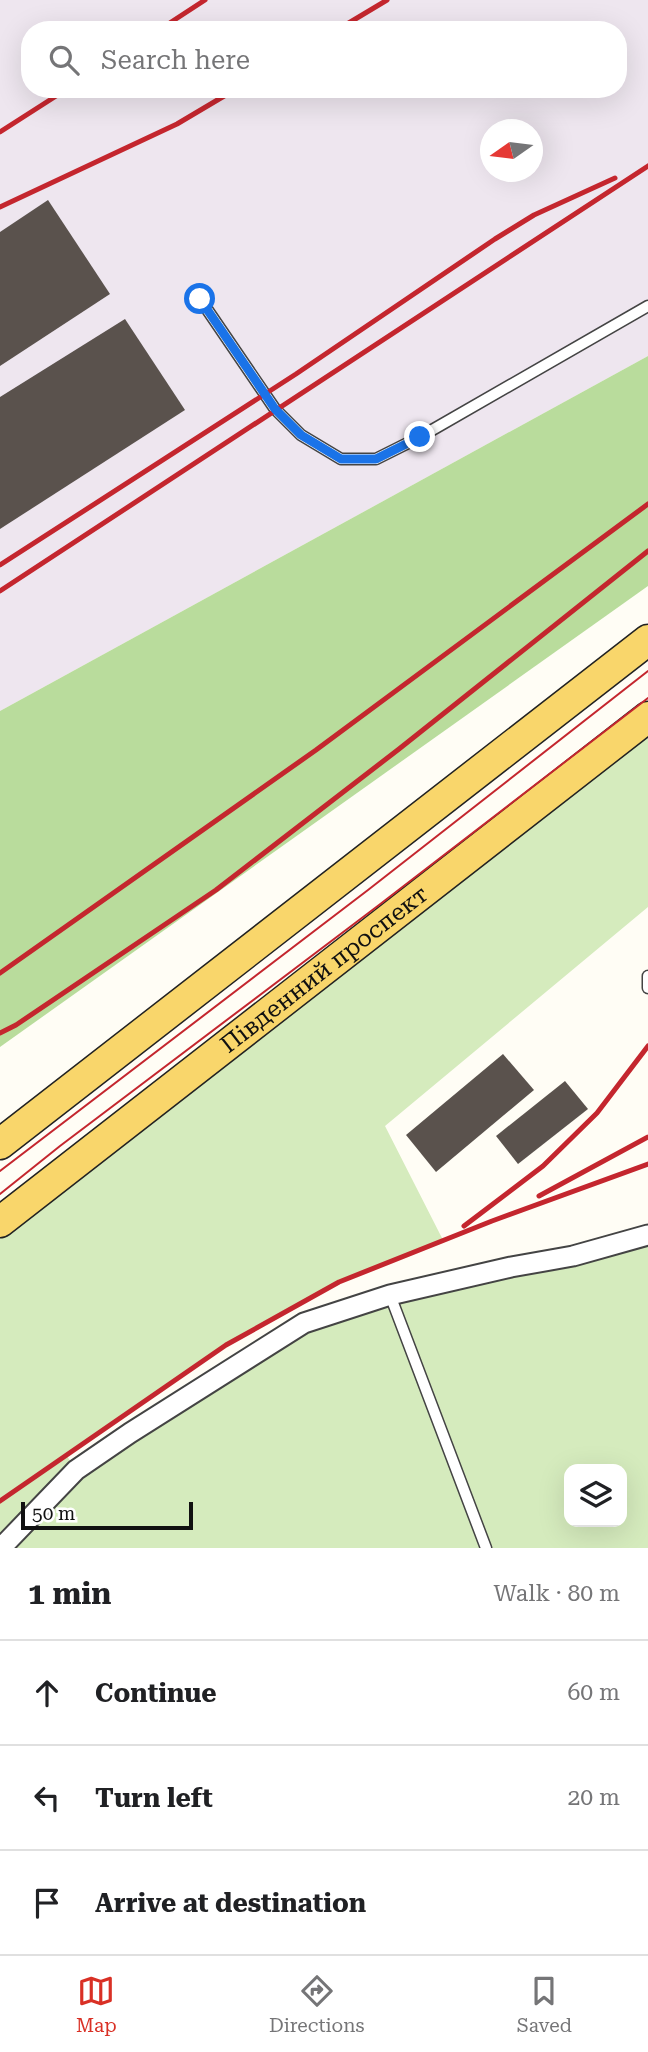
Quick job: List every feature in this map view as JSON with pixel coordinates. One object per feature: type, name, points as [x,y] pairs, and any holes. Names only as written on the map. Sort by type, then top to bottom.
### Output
[{"type":"main road","points":[[0,1143],[648,640]]},
{"type":"main road","name":"Південний проспект","points":[[0,1222],[648,717]]},
{"type":"street","points":[[1,1548],[76,1470],[304,1323],[390,1295],[511,1267],[573,1256],[648,1235]]},
{"type":"lane","points":[[200,299],[275,409],[301,435],[341,459],[376,459],[420,437],[648,306]]},
{"type":"lane","points":[[648,976],[648,988]]},
{"type":"lane","points":[[390,1295],[486,1548]]},
{"type":"shaded area","points":[[0,0],[648,0],[648,356],[0,711]]},
{"type":"green space","points":[[648,356],[648,586],[0,1047],[0,711]]},
{"type":"green space","points":[[648,717],[648,907],[385,1126],[443,1240],[342,1282],[255,1327],[200,1362],[67,1456],[76,1470],[304,1323],[648,1235],[648,1548],[0,1548],[0,1222]]},
{"type":"building","points":[[48,200],[110,294],[0,366],[0,232]]},
{"type":"building","points":[[125,319],[185,410],[0,529],[0,397]]},
{"type":"building","points":[[503,1054],[534,1090],[436,1172],[406,1135]]},
{"type":"building","points":[[565,1081],[588,1109],[518,1164],[496,1136]]},
{"type":"tram line","points":[[0,1171],[368,890],[648,671]]},
{"type":"tram line","points":[[0,1194],[648,698]]},
{"type":"railway","points":[[173,21],[205,0]]},
{"type":"railway","points":[[352,21],[387,0]]},
{"type":"railway","points":[[0,132],[53,98]]},
{"type":"railway","points":[[0,207],[177,124],[221,98]]},
{"type":"railway","points":[[0,591],[648,166]]},
{"type":"railway","points":[[0,565],[296,374],[495,239],[534,215],[615,178]]},
{"type":"railway","points":[[0,973],[316,750],[648,504]]},
{"type":"railway","points":[[0,1033],[16,1025],[216,890],[648,551]]},
{"type":"railway","points":[[464,1226],[543,1166],[597,1113],[648,1046]]},
{"type":"railway","points":[[539,1196],[648,1137]]},
{"type":"railway","points":[[0,1501],[226,1345],[339,1282],[492,1221],[648,1164]]},
{"type":"route","points":[[200,299],[275,409],[301,435],[341,459],[376,459],[420,437]]}]
